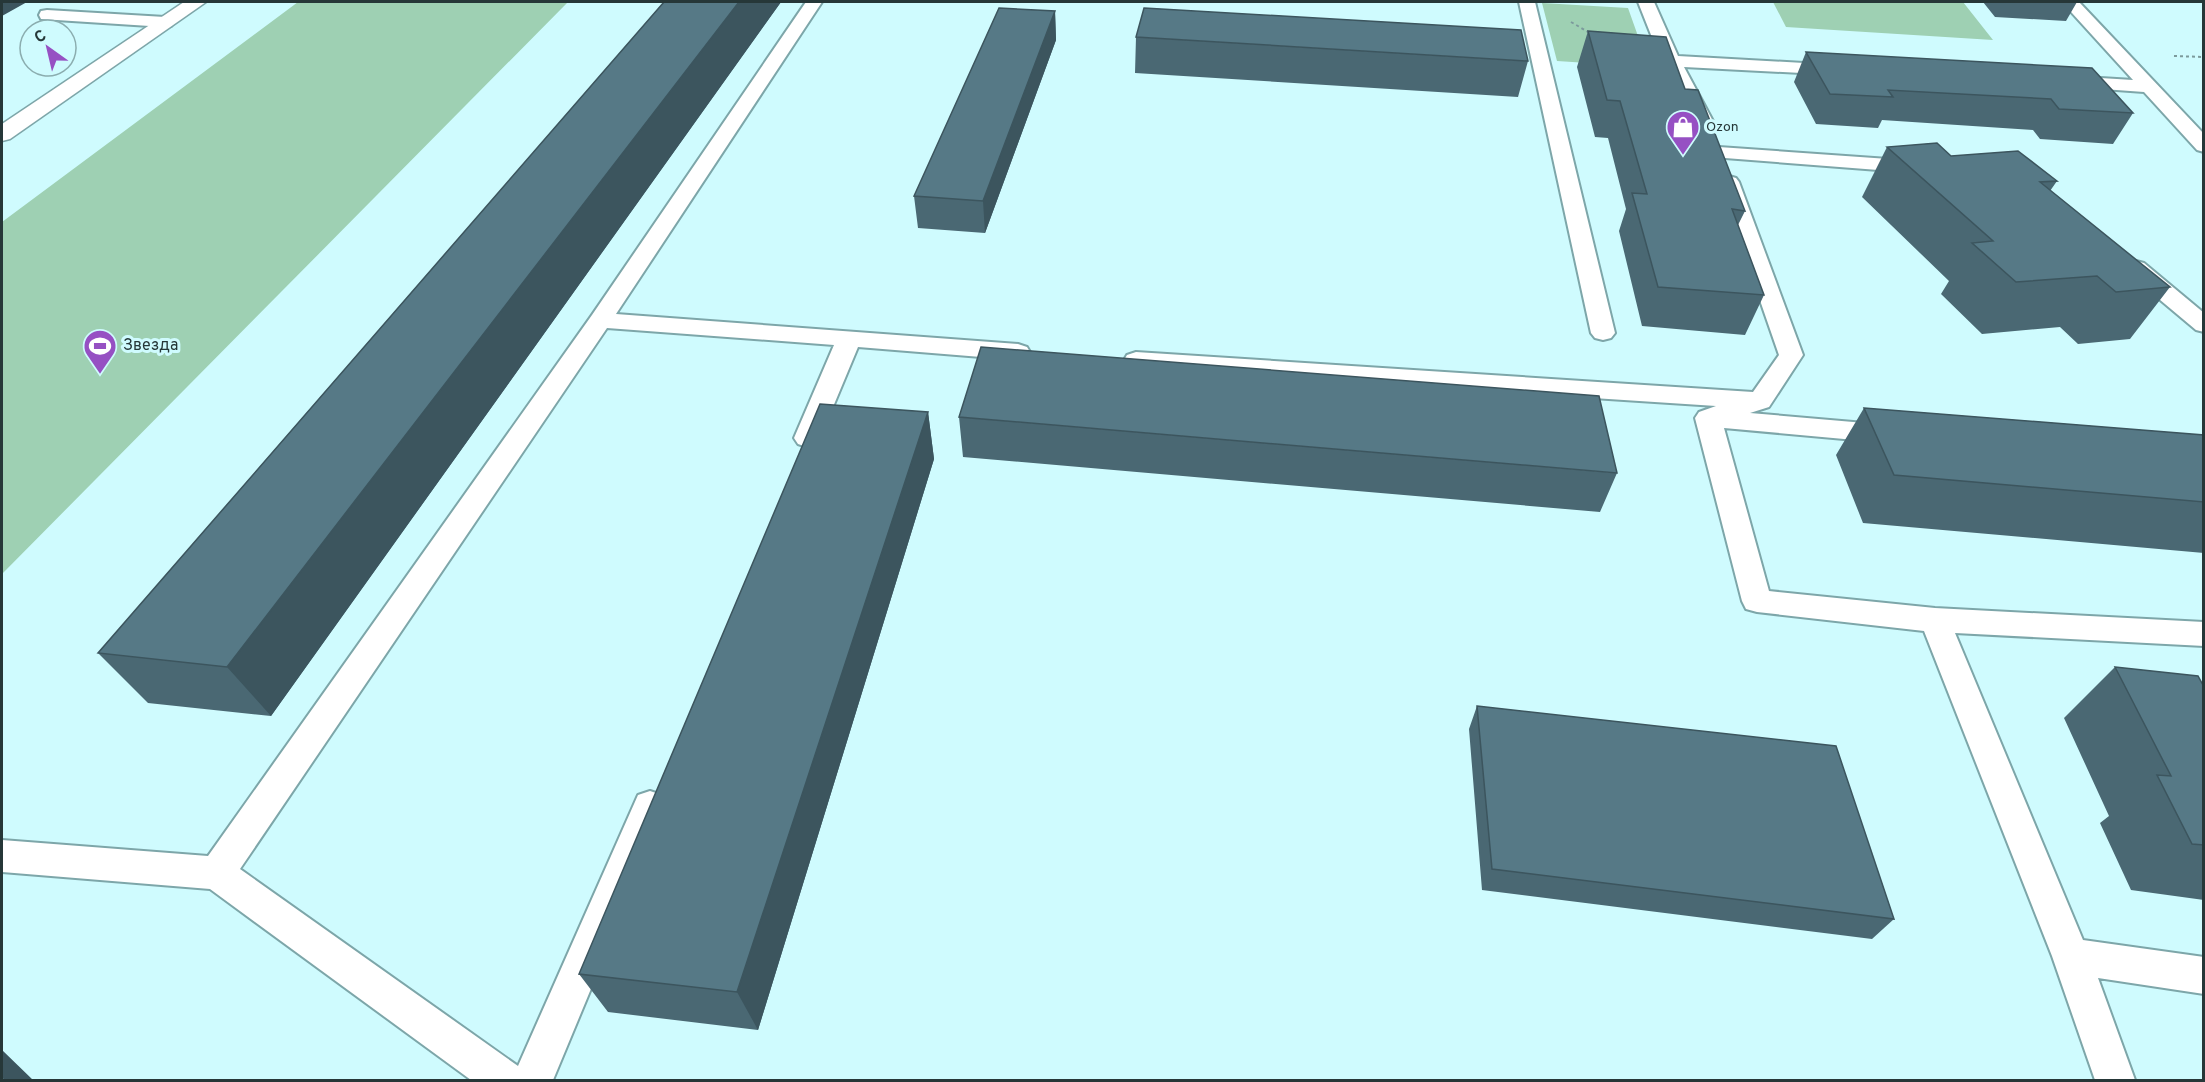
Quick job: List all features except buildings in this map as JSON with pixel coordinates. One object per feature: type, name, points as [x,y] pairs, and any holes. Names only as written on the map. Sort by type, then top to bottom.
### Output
[{"type":"street","points":[[2,134],[196,2]]},
{"type":"lane","points":[[217,873],[600,320],[814,2]]},
{"type":"lane","points":[[1527,2],[1603,333]]},
{"type":"lane","points":[[1646,2],[1666,50],[1674,61],[1719,153],[1791,355],[1760,401],[1708,418]]},
{"type":"lane","points":[[2070,2],[2204,146]]},
{"type":"lane","points":[[47,15],[165,22]]},
{"type":"lane","points":[[1674,61],[1852,71]]},
{"type":"lane","points":[[2055,82],[2150,87]]},
{"type":"lane","points":[[1719,153],[1931,169]]},
{"type":"lane","points":[[2124,258],[2204,325]]},
{"type":"lane","points":[[600,320],[848,341],[1038,353]]},
{"type":"lane","points":[[797,460],[848,341]]},
{"type":"lane","points":[[1109,358],[1760,401]]},
{"type":"lane","points":[[1708,418],[1909,436]]},
{"type":"lane","points":[[1708,418],[1757,601],[1935,620],[2204,634]]},
{"type":"lane","points":[[1935,620],[2071,956],[2115,1080]]},
{"type":"lane","points":[[533,1080],[663,776]]},
{"type":"lane","points":[[2,856],[217,873],[504,1080]]},
{"type":"lane","points":[[2071,956],[2204,976]]},
{"type":"path","points":[[1570,22],[1607,43],[1656,25]]},
{"type":"green space","name":"Звезда","points":[[298,2],[568,2],[2,574],[2,222]]},
{"type":"green space","points":[[1773,2],[1963,2],[1993,40],[1786,27]]},
{"type":"green space","points":[[1542,3],[1628,8],[1649,67],[1557,61]]},
{"type":"place","name":"Ozon","points":[[1683,156]]},
{"type":"place","name":"Звезда","points":[[100,375]]}]
